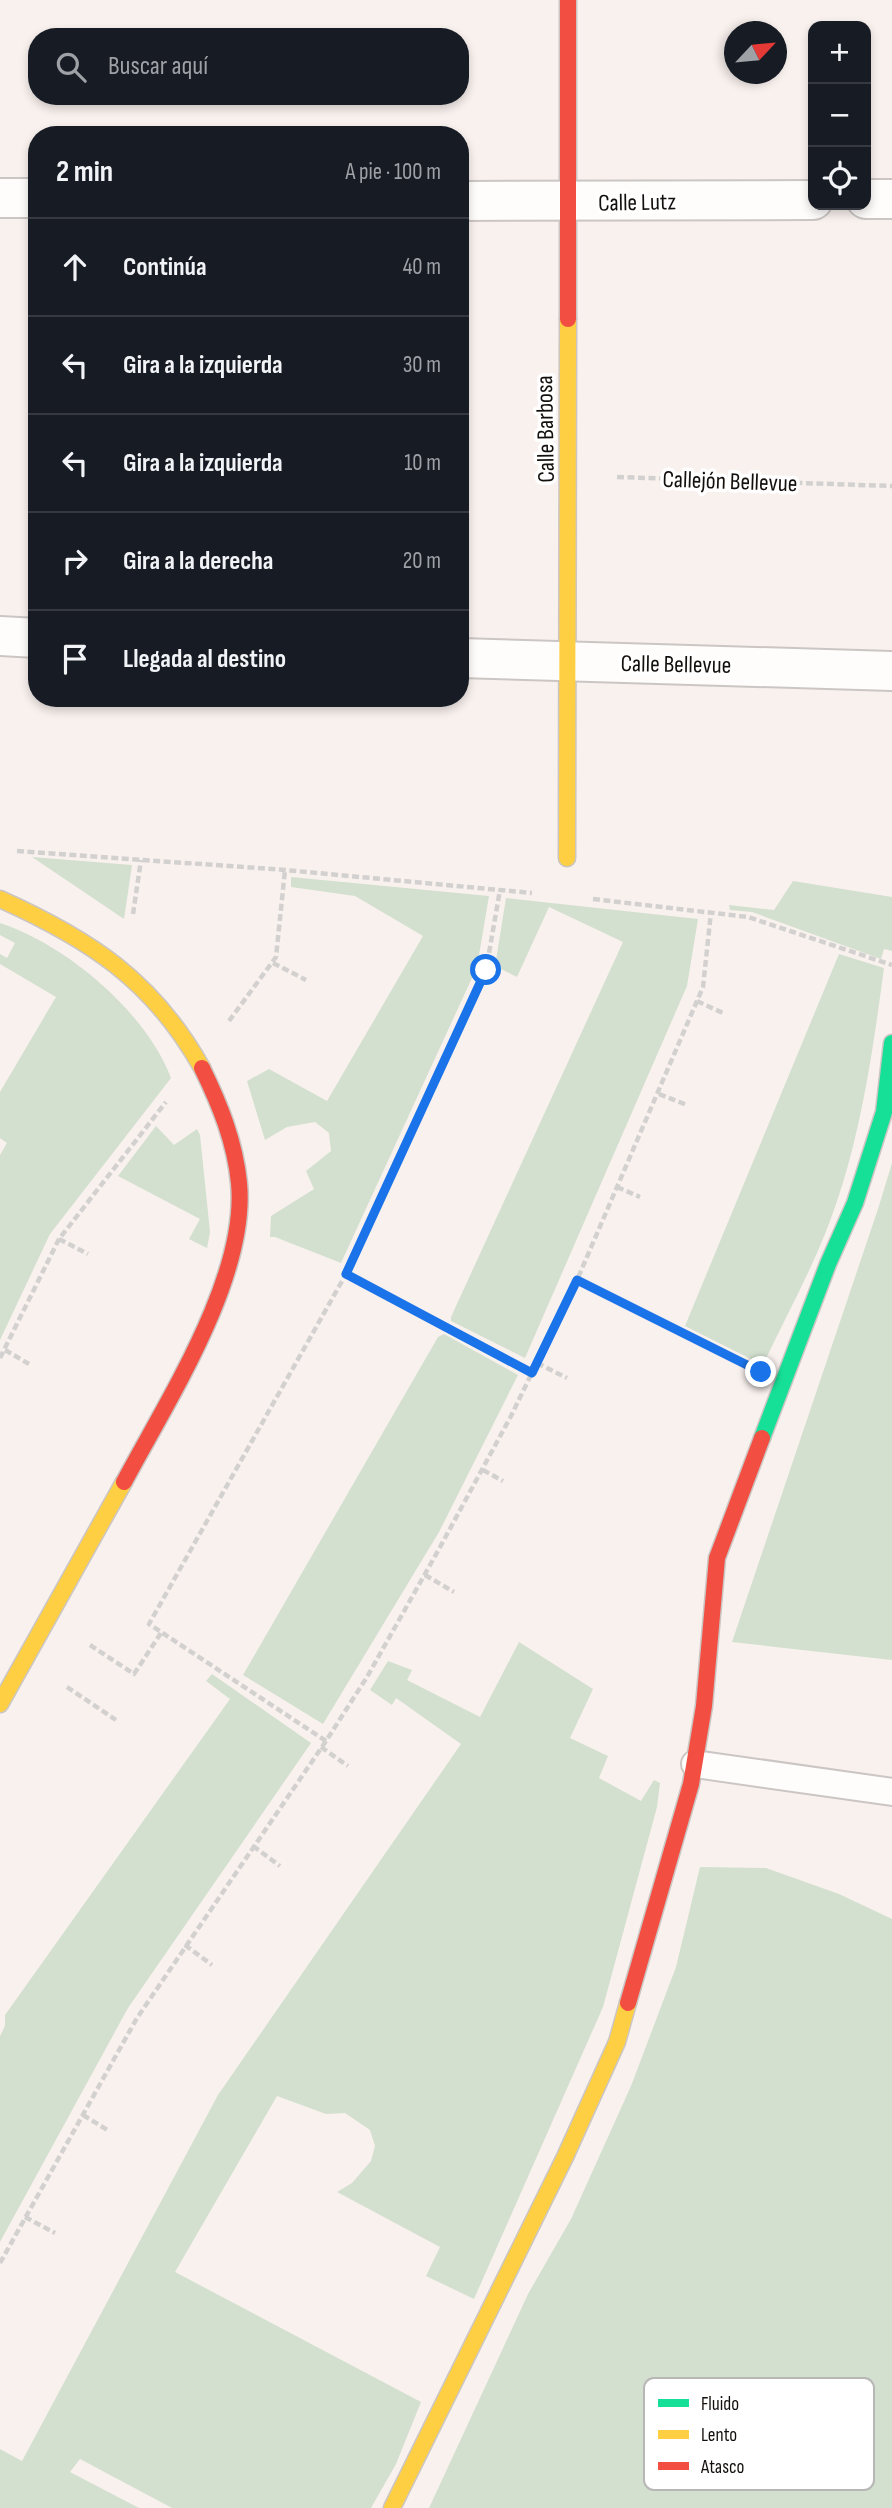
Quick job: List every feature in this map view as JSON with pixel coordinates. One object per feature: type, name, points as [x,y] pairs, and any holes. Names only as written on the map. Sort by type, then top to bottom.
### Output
[{"type":"street","name":"Calle Barbosa","points":[[567,858],[568,0]]},
{"type":"street","points":[[0,198],[28,198]]},
{"type":"street","points":[[871,199],[892,199]]},
{"type":"street","name":"Calle Lutz","points":[[469,201],[808,200]]},
{"type":"street","points":[[0,636],[28,638]]},
{"type":"street","name":"Calle Bellevue","points":[[469,657],[569,663],[756,664],[892,671]]},
{"type":"street","points":[[0,899],[85,941],[129,976],[163,1012],[198,1061],[221,1110],[233,1153],[239,1189],[238,1227],[225,1287],[128,1475],[0,1704]]},
{"type":"street","points":[[391,2508],[565,2157],[617,2042],[673,1855],[695,1764],[717,1558],[859,1190],[884,1112],[892,1043]]},
{"type":"lane","points":[[695,1764],[892,1792]]},
{"type":"path","name":"Callejón Bellevue","points":[[568,475],[892,486]]},
{"type":"path","points":[[12,851],[285,870],[540,894]]},
{"type":"path","points":[[131,921],[141,860]]},
{"type":"path","points":[[0,1358],[60,1239],[272,963],[281,925],[285,870]]},
{"type":"path","points":[[326,1741],[149,1624],[346,1274],[486,970],[500,890]]},
{"type":"path","points":[[579,898],[748,916],[892,965]]},
{"type":"path","points":[[0,2263],[137,2018],[326,1741],[425,1575],[483,1470],[577,1280],[703,987],[711,912]]},
{"type":"path","points":[[272,963],[306,980]]},
{"type":"path","points":[[697,1001],[725,1014]]},
{"type":"path","points":[[659,1094],[687,1105]]},
{"type":"path","points":[[617,1188],[640,1197]]},
{"type":"path","points":[[60,1239],[89,1254]]},
{"type":"path","points":[[346,1274],[532,1373]]},
{"type":"path","points":[[577,1280],[784,1382]]},
{"type":"path","points":[[5,1350],[29,1364]]},
{"type":"path","points":[[537,1363],[567,1378]]},
{"type":"path","points":[[483,1470],[503,1480]]},
{"type":"path","points":[[425,1575],[454,1592]]},
{"type":"path","points":[[89,1644],[134,1674],[161,1633]]},
{"type":"path","points":[[65,1686],[116,1720]]},
{"type":"path","points":[[321,1747],[348,1766]]},
{"type":"path","points":[[253,1846],[280,1866]]},
{"type":"path","points":[[185,1945],[212,1965]]},
{"type":"path","points":[[83,2115],[109,2131]]},
{"type":"path","points":[[25,2217],[55,2233]]},
{"type":"green space","points":[[32,857],[132,865],[124,919]]},
{"type":"green space","points":[[291,877],[489,896],[477,967],[341,1263],[270,1237],[271,1216],[314,1189],[306,1171],[331,1151],[329,1133],[315,1122],[287,1127],[265,1140],[247,1081],[269,1069],[327,1101],[423,936],[355,896],[291,887]]},
{"type":"green space","points":[[793,881],[892,897],[892,951],[884,949],[881,959],[752,912],[730,910],[729,905],[774,910]]},
{"type":"green space","points":[[506,898],[698,919],[687,986],[525,1358],[451,1321],[451,1317],[623,942],[549,907],[517,977],[495,966]]},
{"type":"green space","points":[[0,923],[51,947],[101,984],[143,1029],[171,1078],[50,1234],[0,1340],[0,1155],[7,1143],[0,1138],[0,1092],[56,997],[0,964],[0,954],[7,958],[15,943],[0,935]]},
{"type":"green space","points":[[839,954],[884,968],[863,1103],[847,1170],[825,1234],[763,1365],[685,1326]]},
{"type":"green space","points":[[156,1126],[174,1145],[197,1129],[200,1135],[210,1232],[207,1248],[189,1239],[200,1219],[118,1176]]},
{"type":"green space","points":[[892,1163],[892,1660],[732,1642],[878,1209]]},
{"type":"green space","points":[[444,1334],[518,1375],[439,1532],[323,1724],[243,1675],[438,1337]]},
{"type":"green space","points":[[519,1642],[593,1689],[570,1738],[608,1756],[599,1778],[641,1801],[654,1780],[660,1783],[657,1807],[603,2007],[474,2299],[426,2276],[440,2247],[337,2192],[352,2183],[371,2161],[375,2146],[370,2130],[345,2113],[326,2114],[277,2096],[175,2272],[421,2402],[396,2464],[371,2508],[172,2508],[80,2459],[70,2472],[139,2508],[0,2508],[0,2449],[22,2461],[218,2095],[461,1744],[396,1698],[392,1705],[370,1690],[388,1661],[412,1670],[407,1680],[480,1717]]},
{"type":"green space","points":[[212,1674],[311,1743],[128,2008],[0,2242],[0,2036],[5,2026],[5,2015],[230,1699],[206,1681]]},
{"type":"green space","points":[[700,1867],[766,1868],[839,1894],[892,1919],[892,2508],[429,2508],[528,2294],[571,2219],[631,2086],[676,1967]]},
{"type":"traffic: fast","points":[[762,1438],[828,1264],[855,1203],[884,1112],[892,1043]]},
{"type":"traffic: slow","points":[[567,858],[568,319]]},
{"type":"traffic: slow","points":[[0,899],[90,947],[140,986],[183,1037],[202,1068]]},
{"type":"traffic: slow","points":[[0,1704],[124,1482]]},
{"type":"traffic: slow","points":[[392,2508],[565,2157],[617,2042],[628,2003]]},
{"type":"traffic: jam","points":[[568,0],[568,319]]},
{"type":"traffic: jam","points":[[124,1482],[182,1377],[218,1298],[231,1258],[238,1220],[239,1183],[234,1153],[221,1110],[202,1068]]},
{"type":"traffic: jam","points":[[628,2003],[691,1784],[704,1706],[717,1558],[762,1438]]},
{"type":"route","points":[[486,970],[346,1274],[532,1373],[577,1280],[761,1372]]}]
